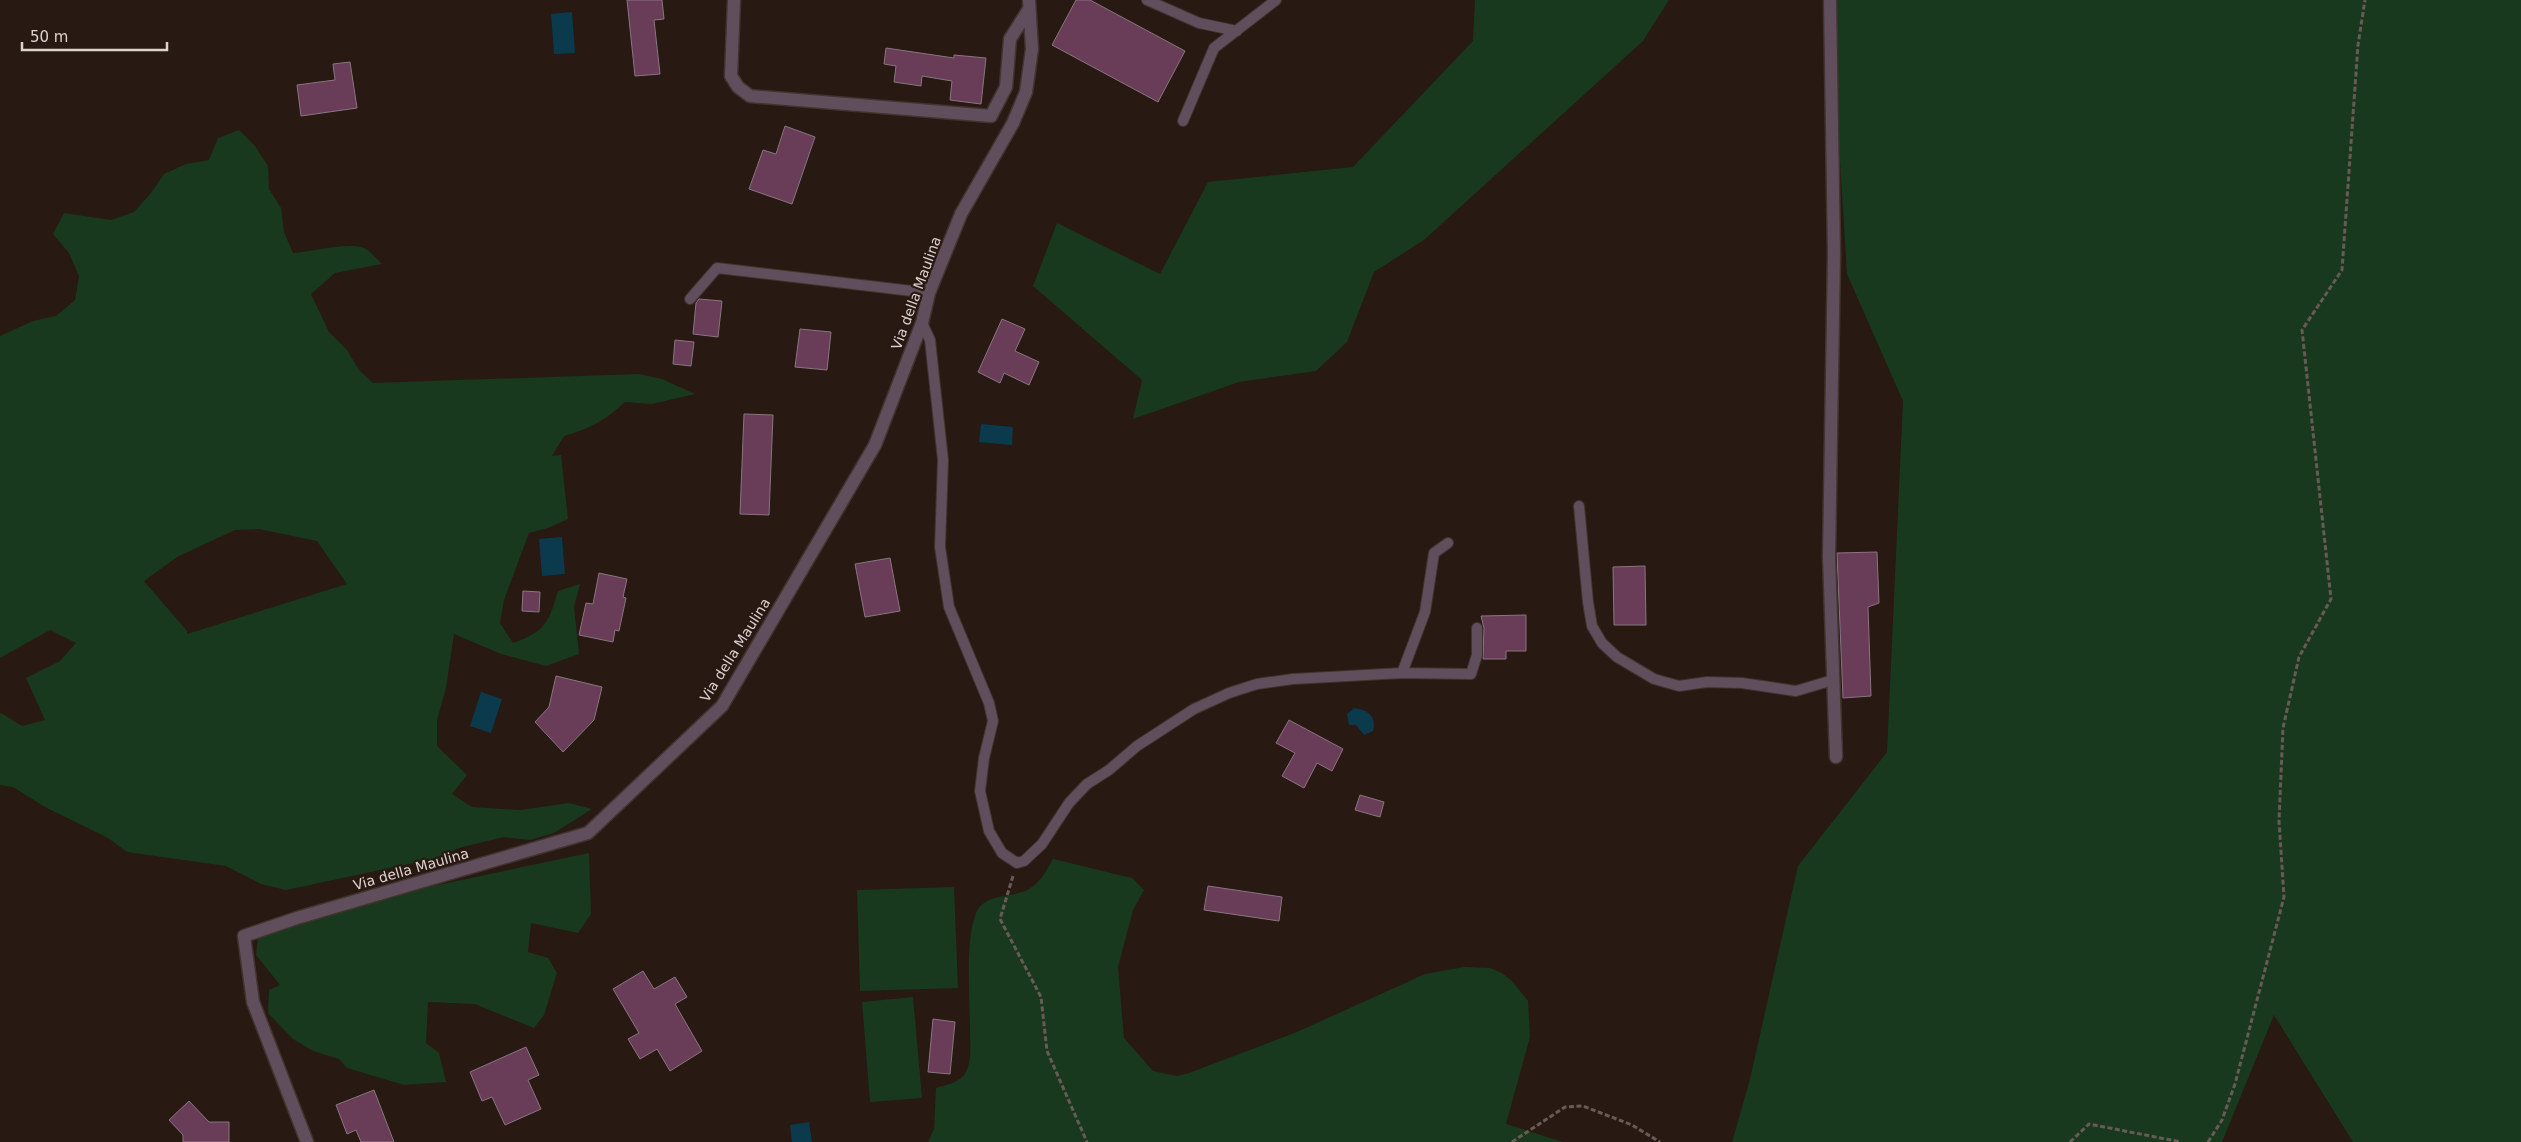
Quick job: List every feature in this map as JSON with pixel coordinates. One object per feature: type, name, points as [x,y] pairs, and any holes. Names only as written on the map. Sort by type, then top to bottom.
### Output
[{"type":"street","points":[[734,0],[731,76],[738,88],[750,96],[991,116],[1006,87],[1010,39],[1029,5]]},
{"type":"street","points":[[1830,0],[1834,254],[1829,557],[1836,757]]},
{"type":"street","name":"Via della Maulina","points":[[307,1142],[253,1002],[244,936],[297,918],[588,833],[722,706],[874,445],[922,323],[929,293],[961,214],[1013,124],[1026,92],[1032,49],[1029,5]]},
{"type":"lane","points":[[1147,0],[1199,23],[1237,31]]},
{"type":"lane","points":[[1183,121],[1214,48],[1276,0]]},
{"type":"lane","points":[[690,299],[717,268],[929,293]]},
{"type":"lane","points":[[922,323],[930,340],[943,460],[940,547],[949,607],[989,703],[993,721],[984,758],[980,791],[989,831],[1002,853],[1017,863],[1024,861],[1042,844],[1068,803],[1087,784],[1109,770],[1137,746],[1194,709],[1229,693],[1258,684],[1293,679],[1402,673],[1471,674],[1477,655],[1477,628]]},
{"type":"lane","points":[[1579,506],[1592,626],[1602,644],[1617,657],[1654,679],[1679,686],[1707,682],[1742,683],[1796,691],[1833,680]]},
{"type":"lane","points":[[1402,673],[1425,612],[1434,553],[1448,543]]},
{"type":"path","points":[[2208,1142],[2222,1120],[2235,1084],[2284,897],[2279,821],[2283,728],[2299,657],[2331,598],[2302,330],[2342,270],[2358,45],[2365,0]]},
{"type":"path","points":[[1017,863],[1000,919],[1041,997],[1048,1051],[1087,1142]]},
{"type":"path","points":[[1512,1142],[1565,1108],[1583,1106],[1632,1125],[1660,1142]]},
{"type":"path","points":[[2070,1142],[2090,1124],[2181,1142]]},
{"type":"green space","points":[[1475,0],[1669,0],[1643,41],[1424,240],[1374,272],[1347,342],[1316,371],[1239,382],[1133,419],[1142,380],[1033,286],[1057,223],[1160,274],[1208,182],[1353,167],[1473,41]]},
{"type":"green space","points":[[1830,0],[2521,0],[2521,1142],[2353,1142],[2274,1015],[2222,1142],[1732,1142],[1750,1079],[1798,866],[1887,752],[1903,401],[1847,274]]},
{"type":"green space","points":[[239,130],[255,146],[268,166],[269,189],[281,208],[284,232],[293,253],[358,246],[366,249],[382,264],[335,273],[311,294],[329,332],[347,350],[359,370],[373,383],[639,374],[662,379],[695,394],[652,404],[625,402],[597,423],[564,436],[552,456],[561,455],[568,519],[548,528],[529,533],[504,600],[500,623],[513,643],[524,639],[544,625],[552,611],[558,591],[580,584],[574,607],[579,654],[546,666],[501,654],[454,634],[446,688],[437,720],[437,746],[467,775],[452,794],[472,807],[520,810],[569,803],[592,809],[554,833],[530,840],[504,837],[459,848],[437,858],[286,890],[261,884],[226,866],[127,852],[108,838],[45,807],[13,787],[0,785],[0,714],[22,726],[45,720],[26,678],[60,661],[76,643],[50,630],[0,658],[0,336],[33,321],[56,316],[75,300],[79,276],[69,253],[53,234],[64,213],[111,220],[134,212],[151,193],[164,174],[186,164],[209,160],[218,138]],"holes":[[[259,529],[317,541],[347,584],[187,634],[187,631],[144,581],[177,557],[235,530]]]},
{"type":"green space","points":[[589,853],[591,914],[578,933],[531,923],[528,952],[548,958],[557,973],[544,1015],[534,1028],[475,1004],[428,1002],[426,1043],[439,1053],[446,1082],[404,1085],[347,1068],[339,1059],[313,1051],[293,1039],[268,1013],[269,990],[280,985],[256,955],[258,938],[286,917]]},
{"type":"green space","points":[[1053,859],[1132,878],[1144,890],[1133,910],[1118,967],[1124,1038],[1153,1071],[1177,1076],[1189,1073],[1297,1032],[1425,974],[1464,967],[1490,968],[1502,973],[1512,981],[1528,1001],[1530,1037],[1506,1124],[1563,1142],[928,1142],[934,1129],[936,1088],[953,1083],[961,1078],[966,1072],[969,1062],[969,957],[975,916],[979,908],[990,900],[1029,889],[1043,876]]},
{"type":"green space","points":[[954,887],[958,988],[860,991],[857,890]]},
{"type":"green space","points":[[913,997],[922,1098],[870,1102],[862,1002]]},
{"type":"water","points":[[572,12],[575,53],[554,54],[551,14]]},
{"type":"water","points":[[981,424],[1013,427],[1012,445],[979,442]]},
{"type":"water","points":[[562,537],[565,574],[542,576],[539,539]]},
{"type":"water","points":[[481,692],[502,699],[491,733],[470,726]]},
{"type":"water","points":[[1354,708],[1363,710],[1370,715],[1374,721],[1373,731],[1364,735],[1356,725],[1349,725],[1347,714]]},
{"type":"water","points":[[809,1122],[812,1142],[792,1142],[790,1125]]},
{"type":"building","points":[[627,0],[662,0],[664,19],[654,20],[660,74],[635,76]]},
{"type":"building","points":[[1076,0],[1090,0],[1185,51],[1158,102],[1052,45]]},
{"type":"building","points":[[886,48],[954,58],[954,55],[986,58],[981,104],[950,100],[952,81],[922,76],[921,86],[894,82],[896,66],[884,64]]},
{"type":"building","points":[[350,62],[357,108],[301,116],[297,85],[335,80],[333,64]]},
{"type":"building","points":[[785,126],[815,137],[792,204],[749,189],[763,150],[776,154]]},
{"type":"building","points":[[699,299],[722,301],[718,337],[693,334],[696,303]]},
{"type":"building","points":[[1002,319],[1025,329],[1015,351],[1039,362],[1029,385],[1004,373],[1000,383],[978,372]]},
{"type":"building","points":[[800,329],[831,332],[827,370],[795,367]]},
{"type":"building","points":[[675,340],[694,342],[691,366],[673,364]]},
{"type":"building","points":[[744,414],[773,415],[769,515],[740,514]]},
{"type":"building","points":[[1877,552],[1879,603],[1868,607],[1871,696],[1843,698],[1837,553]]},
{"type":"building","points":[[890,558],[900,611],[865,617],[855,564]]},
{"type":"building","points":[[1645,566],[1646,625],[1614,625],[1613,567]]},
{"type":"building","points":[[599,573],[627,579],[623,597],[626,598],[619,631],[615,630],[613,642],[579,635],[586,603],[593,604]]},
{"type":"building","points":[[523,591],[540,592],[539,612],[522,611]]},
{"type":"building","points":[[1526,615],[1526,651],[1506,651],[1506,659],[1483,659],[1484,628],[1481,616]]},
{"type":"building","points":[[556,676],[602,687],[594,720],[563,752],[535,722],[549,707]]},
{"type":"building","points":[[1289,720],[1343,749],[1332,771],[1317,763],[1304,788],[1282,776],[1295,753],[1276,743]]},
{"type":"building","points":[[1360,795],[1384,802],[1380,817],[1355,810]]},
{"type":"building","points":[[1208,886],[1282,897],[1279,921],[1204,910]]},
{"type":"building","points":[[643,971],[654,989],[675,977],[687,997],[675,1004],[702,1051],[670,1071],[657,1049],[640,1059],[628,1039],[639,1033],[613,989]]},
{"type":"building","points":[[933,1019],[955,1022],[950,1074],[928,1072]]},
{"type":"building","points":[[526,1047],[539,1075],[528,1080],[541,1109],[505,1125],[492,1097],[482,1101],[470,1072]]},
{"type":"building","points":[[374,1090],[394,1142],[361,1142],[356,1130],[347,1134],[336,1105]]},
{"type":"building","points":[[189,1101],[209,1122],[229,1122],[229,1142],[183,1142],[183,1135],[169,1120]]}]
